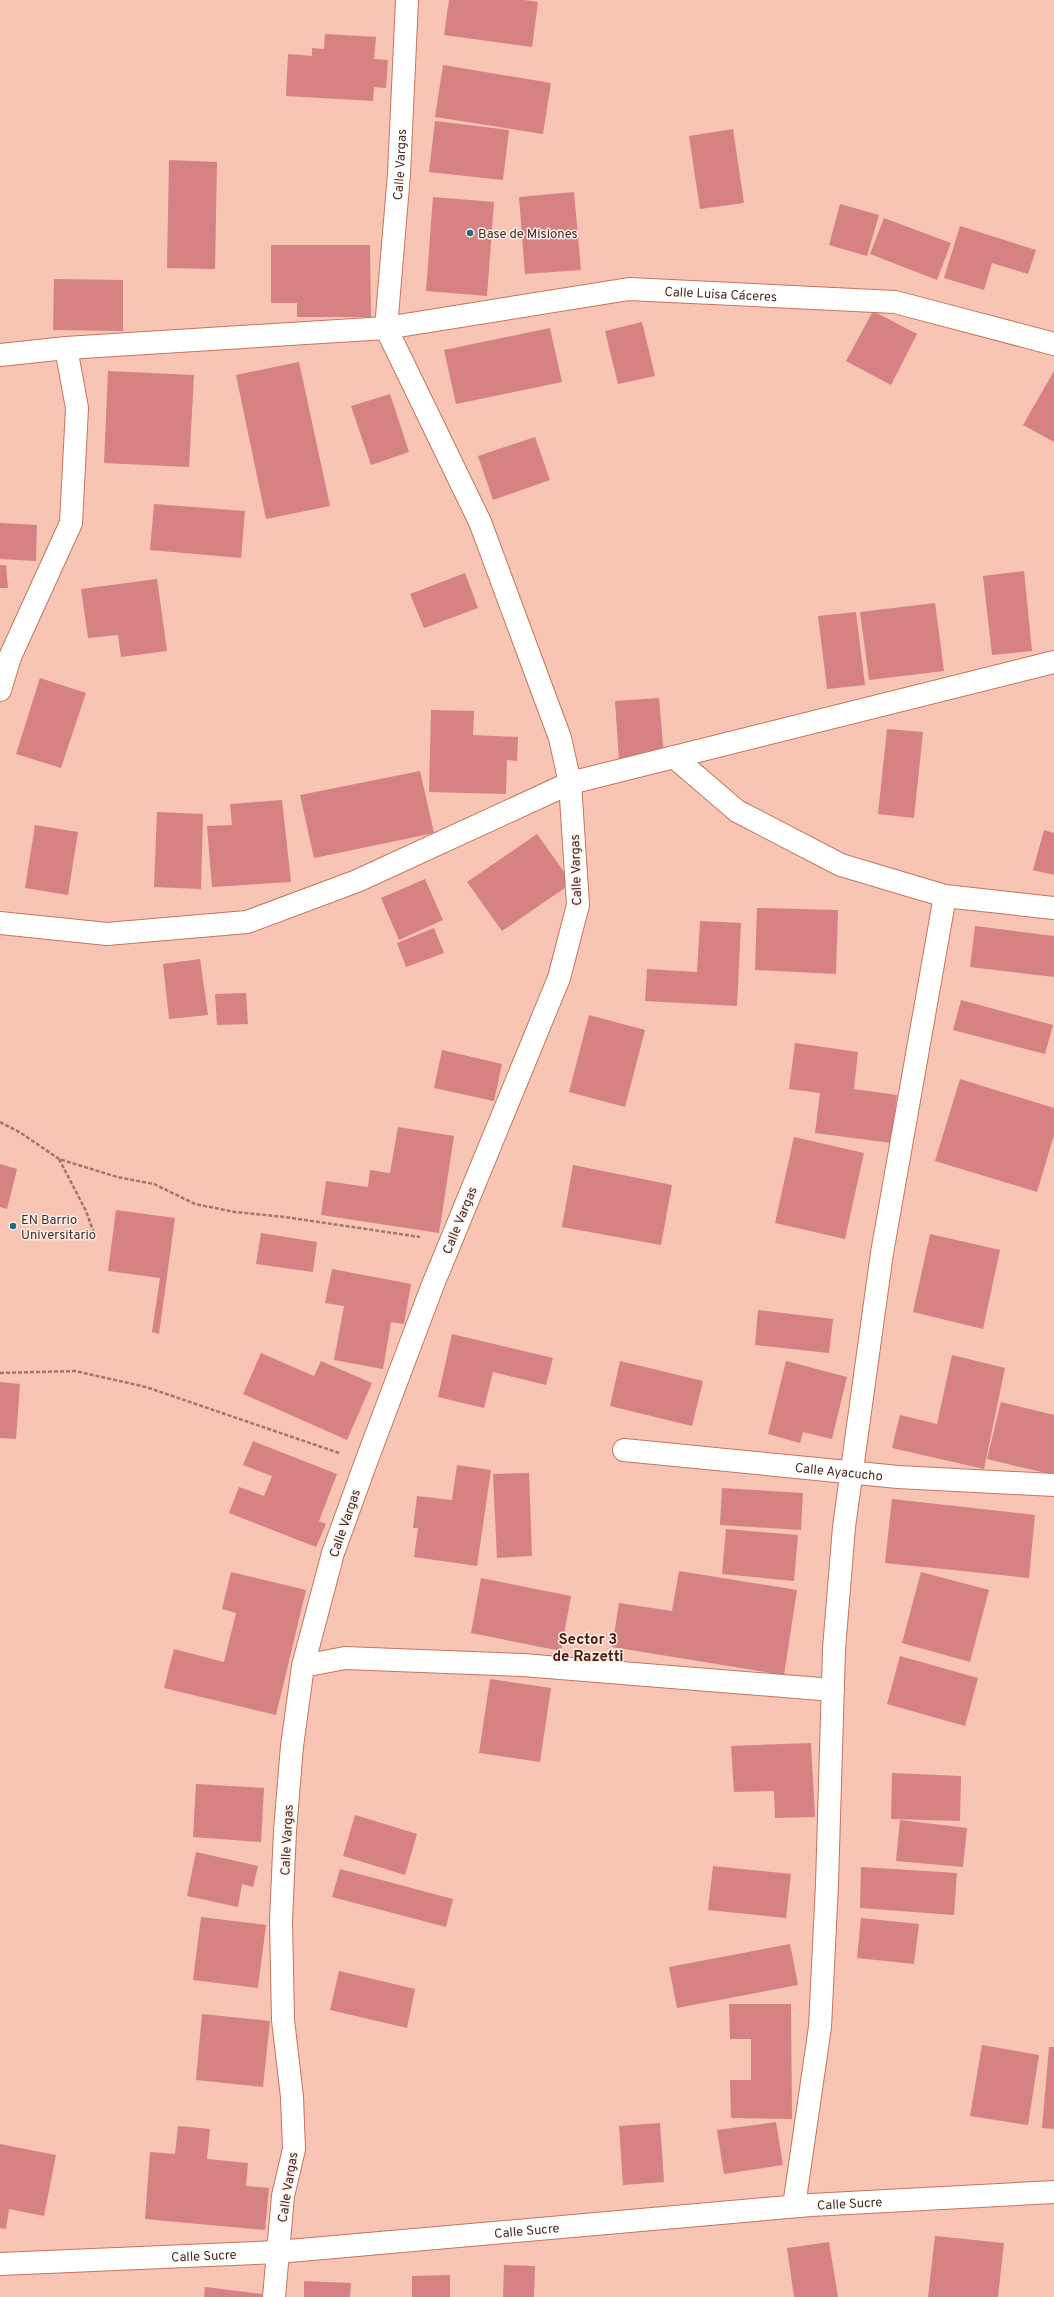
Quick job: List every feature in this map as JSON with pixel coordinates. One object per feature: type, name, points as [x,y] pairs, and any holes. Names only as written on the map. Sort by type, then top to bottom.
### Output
[{"type":"street","name":"Calle Vargas","points":[[274,2297],[283,2196],[294,2149],[292,2097],[284,2020],[281,1920],[285,1831],[292,1746],[303,1666],[333,1553],[450,1242],[559,978],[578,905],[570,783],[560,738],[480,522],[386,328],[399,174],[407,0]]},
{"type":"street","name":"Calle Luisa Cáceres","points":[[0,355],[66,348],[386,328],[629,289],[895,302],[1054,344]]},
{"type":"street","points":[[0,690],[10,657],[71,523],[78,408],[66,348]]},
{"type":"street","points":[[0,923],[107,934],[247,922],[356,881],[570,783],[1054,662]]},
{"type":"street","points":[[674,757],[737,811],[842,865],[945,896],[1054,908]]},
{"type":"street","points":[[794,2206],[820,2027],[834,1649],[842,1542],[882,1253],[945,896]]},
{"type":"street","name":"Calle Ayacucho","points":[[624,1450],[851,1471],[898,1477],[1054,1485]]},
{"type":"street","points":[[303,1666],[345,1658],[523,1665],[833,1690]]},
{"type":"street","name":"Calle Sucre","points":[[0,2264],[278,2252],[794,2206],[1054,2192]]},
{"type":"path","points":[[0,1122],[21,1133],[59,1159],[116,1177],[154,1184],[195,1204],[235,1212],[285,1217],[450,1242]]},
{"type":"path","points":[[59,1159],[86,1211],[94,1233]]},
{"type":"path","points":[[0,1373],[75,1371],[146,1387],[366,1462]]},
{"type":"building","points":[[449,0],[524,0],[538,2],[532,47],[444,35]]},
{"type":"building","points":[[325,34],[376,37],[374,59],[388,60],[386,88],[374,87],[373,101],[286,96],[288,54],[312,56],[312,48],[324,49]]},
{"type":"building","points":[[443,65],[551,83],[543,134],[435,117]]},
{"type":"building","points":[[435,121],[509,130],[503,180],[429,172]]},
{"type":"building","points":[[733,129],[744,203],[700,209],[689,136]]},
{"type":"building","points":[[169,160],[217,162],[215,269],[167,268]]},
{"type":"building","points":[[574,192],[581,270],[525,274],[519,197]]},
{"type":"building","points":[[433,197],[494,202],[487,296],[426,291]]},
{"type":"building","points":[[840,204],[879,215],[867,256],[829,245]]},
{"type":"building","points":[[884,218],[951,243],[937,280],[870,254]]},
{"type":"building","points":[[960,226],[1036,250],[1028,274],[992,263],[984,290],[944,278]]},
{"type":"building","points":[[271,245],[370,245],[371,317],[297,317],[297,303],[271,303]]},
{"type":"building","points":[[54,279],[123,280],[123,331],[53,330]]},
{"type":"building","points":[[873,311],[917,334],[891,385],[846,361]]},
{"type":"building","points":[[642,322],[655,376],[618,384],[605,331]]},
{"type":"building","points":[[550,328],[562,382],[456,404],[444,350]]},
{"type":"building","points":[[299,362],[330,506],[266,519],[236,375]]},
{"type":"building","points":[[108,371],[194,375],[189,467],[104,463]]},
{"type":"building","points":[[1054,371],[1054,442],[1023,425]]},
{"type":"building","points":[[390,394],[409,452],[371,465],[351,406]]},
{"type":"building","points":[[535,437],[550,480],[493,500],[478,456]]},
{"type":"building","points":[[154,504],[245,511],[241,558],[150,550]]},
{"type":"building","points":[[0,523],[37,525],[36,561],[0,559]]},
{"type":"building","points":[[0,565],[6,565],[8,588],[0,588]]},
{"type":"building","points":[[1024,571],[1032,651],[992,655],[983,576]]},
{"type":"building","points":[[465,573],[478,608],[424,628],[410,594]]},
{"type":"building","points":[[157,579],[167,651],[121,657],[118,635],[88,638],[81,589]]},
{"type":"building","points":[[935,603],[944,671],[869,680],[860,612]]},
{"type":"building","points":[[856,612],[865,685],[827,689],[818,616]]},
{"type":"building","points":[[40,678],[86,693],[61,768],[16,754]]},
{"type":"building","points":[[659,698],[664,756],[619,760],[615,701]]},
{"type":"building","points":[[431,710],[474,711],[473,735],[518,737],[517,761],[507,760],[506,794],[429,792]]},
{"type":"building","points":[[887,729],[923,732],[914,818],[878,814]]},
{"type":"building","points":[[420,771],[434,833],[314,858],[300,795]]},
{"type":"building","points":[[282,800],[291,882],[212,887],[207,826],[232,825],[230,804]]},
{"type":"building","points":[[157,812],[203,814],[201,889],[154,887]]},
{"type":"building","points":[[35,825],[78,832],[68,895],[25,888]]},
{"type":"building","points":[[1044,830],[1054,833],[1054,875],[1033,870]]},
{"type":"building","points":[[537,834],[572,883],[502,931],[467,882]]},
{"type":"building","points":[[425,879],[443,920],[399,940],[381,898]]},
{"type":"building","points":[[757,908],[838,910],[836,974],[755,970]]},
{"type":"building","points":[[700,921],[741,923],[737,1006],[645,1001],[647,969],[697,972]]},
{"type":"building","points":[[975,926],[1054,936],[1054,977],[970,967]]},
{"type":"building","points":[[434,928],[444,953],[406,967],[397,943]]},
{"type":"building","points":[[200,959],[208,1015],[169,1019],[163,964]]},
{"type":"building","points":[[246,993],[248,1024],[217,1025],[215,994]]},
{"type":"building","points":[[961,1000],[1053,1025],[1045,1054],[953,1030]]},
{"type":"building","points":[[589,1015],[645,1030],[625,1107],[569,1092]]},
{"type":"building","points":[[795,1043],[858,1052],[854,1089],[897,1095],[891,1143],[815,1133],[820,1093],[789,1089]]},
{"type":"building","points":[[442,1050],[502,1064],[494,1101],[434,1088]]},
{"type":"building","points":[[960,1079],[1054,1108],[1054,1135],[1037,1192],[935,1161]]},
{"type":"building","points":[[398,1127],[454,1136],[439,1233],[321,1215],[326,1181],[368,1187],[370,1170],[390,1173]]},
{"type":"building","points":[[794,1137],[864,1153],[845,1239],[775,1223]]},
{"type":"building","points":[[0,1164],[17,1169],[7,1209],[0,1207]]},
{"type":"building","points":[[573,1165],[672,1185],[661,1245],[562,1227]]},
{"type":"building","points":[[116,1210],[175,1218],[159,1334],[152,1332],[160,1278],[108,1271]]},
{"type":"building","points":[[261,1233],[317,1242],[313,1272],[256,1264]]},
{"type":"building","points":[[930,1234],[1000,1250],[983,1329],[913,1312]]},
{"type":"building","points":[[332,1269],[411,1284],[404,1324],[391,1322],[383,1369],[334,1360],[344,1306],[325,1303]]},
{"type":"building","points":[[758,1310],[833,1319],[829,1353],[755,1345]]},
{"type":"building","points":[[452,1334],[553,1358],[546,1385],[493,1372],[484,1408],[438,1397]]},
{"type":"building","points":[[261,1353],[314,1376],[321,1361],[372,1383],[347,1440],[243,1394]]},
{"type":"building","points":[[952,1355],[1005,1368],[984,1469],[892,1448],[900,1415],[937,1424]]},
{"type":"building","points":[[620,1361],[703,1381],[692,1426],[610,1406]]},
{"type":"building","points":[[786,1361],[847,1377],[832,1439],[803,1432],[800,1443],[768,1434]]},
{"type":"building","points":[[0,1382],[20,1384],[16,1439],[0,1438]]},
{"type":"building","points":[[1001,1402],[1054,1415],[1054,1475],[987,1459]]},
{"type":"building","points":[[253,1441],[337,1474],[319,1521],[326,1524],[316,1547],[229,1513],[239,1487],[264,1496],[272,1476],[243,1465]]},
{"type":"building","points":[[457,1465],[491,1470],[477,1566],[414,1557],[418,1528],[413,1528],[417,1496],[452,1500]]},
{"type":"building","points":[[529,1473],[532,1556],[497,1558],[493,1474]]},
{"type":"building","points":[[722,1488],[803,1493],[801,1530],[720,1525]]},
{"type":"building","points":[[892,1499],[1035,1515],[1029,1578],[885,1563]]},
{"type":"building","points":[[726,1529],[798,1535],[794,1581],[722,1574]]},
{"type":"building","points":[[679,1571],[797,1590],[784,1675],[612,1647],[619,1603],[672,1611]]},
{"type":"building","points":[[231,1572],[306,1590],[276,1715],[164,1688],[174,1649],[224,1662],[236,1613],[222,1609]]},
{"type":"building","points":[[921,1572],[989,1590],[970,1662],[902,1643]]},
{"type":"building","points":[[481,1578],[571,1596],[561,1651],[471,1633]]},
{"type":"building","points":[[900,1656],[978,1678],[965,1726],[887,1704]]},
{"type":"building","points":[[490,1679],[551,1688],[540,1762],[479,1753]]},
{"type":"building","points":[[811,1743],[815,1817],[775,1818],[774,1791],[734,1792],[731,1746]]},
{"type":"building","points":[[892,1773],[961,1776],[960,1821],[891,1819]]},
{"type":"building","points":[[196,1784],[264,1788],[261,1842],[193,1837]]},
{"type":"building","points":[[355,1815],[417,1834],[405,1875],[343,1856]]},
{"type":"building","points":[[900,1820],[967,1828],[963,1867],[896,1861]]},
{"type":"building","points":[[196,1852],[258,1866],[253,1887],[242,1884],[238,1907],[187,1896]]},
{"type":"building","points":[[713,1866],[791,1874],[786,1918],[708,1910]]},
{"type":"building","points":[[861,1867],[957,1873],[954,1915],[860,1908]]},
{"type":"building","points":[[340,1869],[453,1899],[446,1927],[332,1897]]},
{"type":"building","points":[[201,1917],[266,1925],[258,1988],[193,1980]]},
{"type":"building","points":[[861,1918],[919,1924],[914,1964],[857,1958]]},
{"type":"building","points":[[790,1944],[798,1985],[677,2008],[669,1967]]},
{"type":"building","points":[[339,1971],[415,1989],[407,2028],[330,2010]]},
{"type":"building","points":[[729,2004],[791,2004],[792,2119],[731,2118],[730,2080],[751,2080],[751,2039],[730,2039]]},
{"type":"building","points":[[202,2014],[270,2021],[263,2087],[196,2080]]},
{"type":"building","points":[[982,2045],[1039,2055],[1028,2125],[970,2116]]},
{"type":"building","points":[[1049,2047],[1054,2047],[1054,2129],[1042,2128]]},
{"type":"building","points":[[776,2122],[783,2165],[724,2174],[717,2130]]},
{"type":"building","points":[[660,2123],[664,2182],[623,2185],[619,2126]]},
{"type":"building","points":[[178,2126],[210,2129],[207,2159],[248,2163],[246,2186],[269,2188],[265,2230],[145,2219],[150,2152],[175,2154]]},
{"type":"building","points":[[0,2144],[56,2155],[44,2216],[9,2209],[6,2229],[0,2228]]},
{"type":"building","points":[[935,2236],[1004,2243],[998,2297],[928,2297]]},
{"type":"building","points":[[829,2242],[838,2297],[794,2297],[787,2248]]},
{"type":"building","points":[[504,2265],[535,2266],[534,2297],[503,2297]]},
{"type":"building","points":[[450,2275],[450,2297],[412,2297],[412,2276]]},
{"type":"building","points":[[304,2281],[351,2283],[350,2297],[304,2297]]},
{"type":"building","points":[[205,2287],[262,2294],[262,2297],[204,2297]]},
{"type":"place","name":"Base de Misiones","points":[[470,233]]},
{"type":"place","name":"EN Barrio Universitario","points":[[13,1226]]},
{"type":"district","name":"Sector 3 de Razetti","points":[[588,1648]]}]
